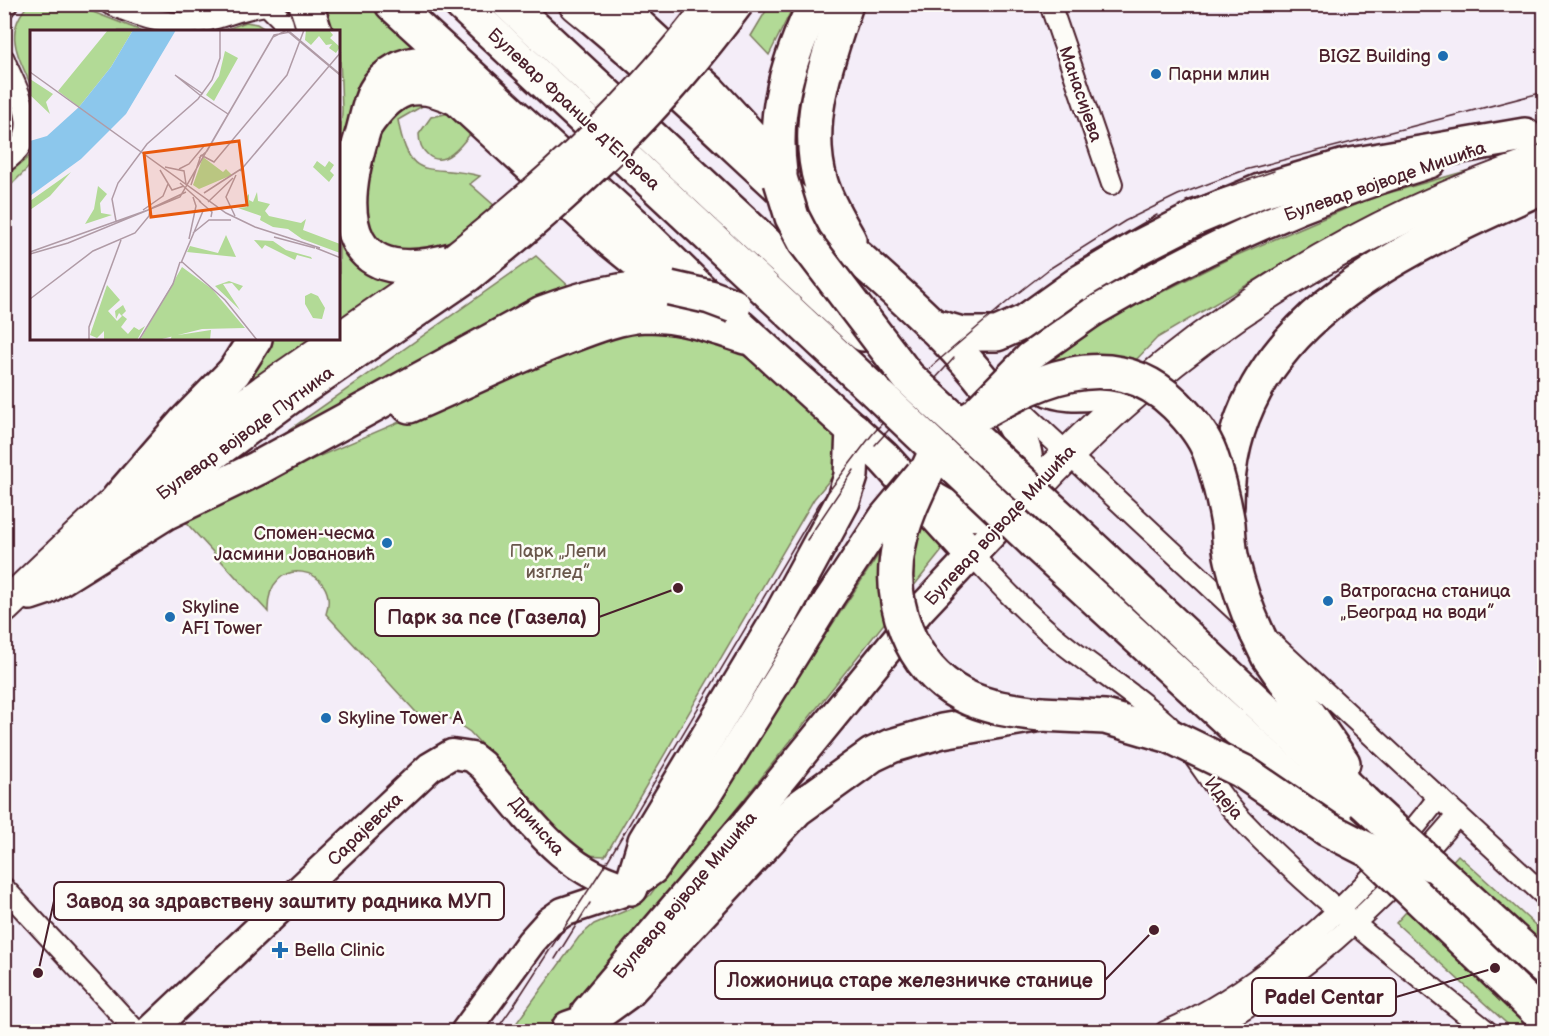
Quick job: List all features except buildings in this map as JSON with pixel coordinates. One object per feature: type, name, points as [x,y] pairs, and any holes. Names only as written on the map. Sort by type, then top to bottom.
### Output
[{"type":"highway","points":[[306,4],[314,30]]},
{"type":"highway","points":[[392,4],[480,82],[853,429],[906,480],[971,554]]},
{"type":"highway","name":"Булевар Франше д'Епереа","points":[[461,4],[542,57],[713,193],[908,377]]},
{"type":"highway","name":"Булевар Франше д'Епереа","points":[[509,4],[542,57],[686,214],[881,397]]},
{"type":"highway","points":[[846,4],[821,84],[813,136],[825,194],[862,262]]},
{"type":"highway","points":[[591,8],[931,325],[976,370],[1011,420],[1022,442],[1028,481],[1023,500],[999,512],[974,515],[945,506],[906,480]]},
{"type":"highway","points":[[591,8],[732,114],[767,155],[781,181]]},
{"type":"highway","points":[[811,13],[789,64],[779,102],[776,140],[781,181],[792,217],[805,242],[908,377],[1545,968]]},
{"type":"highway","points":[[462,268],[403,266],[381,261],[362,247],[350,223],[349,202],[353,168],[374,90],[387,76],[411,64],[439,66],[480,82]]},
{"type":"highway","points":[[365,126],[386,99],[395,92],[418,87],[430,88],[458,99],[612,242],[670,288]]},
{"type":"highway","points":[[931,325],[962,334],[985,335],[1011,330],[1082,281],[1139,247],[1196,218],[1260,191],[1345,166],[1535,133]]},
{"type":"highway","points":[[1227,522],[1229,472],[1234,444],[1251,400],[1273,360],[1323,308],[1352,286],[1430,240],[1545,186]]},
{"type":"highway","points":[[13,603],[45,588],[165,513],[258,468],[542,313],[590,297],[630,288],[670,288],[699,293],[734,306],[881,397],[1150,651],[1370,851],[1545,1018]]},
{"type":"highway","points":[[258,468],[325,442],[528,352],[612,321],[644,315],[680,318],[717,327],[760,343]]},
{"type":"highway","points":[[1026,321],[1021,346],[1025,364],[1033,379],[1044,387],[1056,392],[1079,393],[1141,386]]},
{"type":"highway","points":[[119,498],[185,422],[234,372],[254,340]]},
{"type":"highway","points":[[965,422],[1035,386],[1064,375],[1095,371],[1138,378],[1164,393],[1193,423],[1202,437],[1215,469],[1227,522],[1231,557],[1243,600],[1268,656],[1337,752],[1364,802]]},
{"type":"highway","points":[[631,888],[645,841],[781,615],[843,501],[851,476],[853,429]]},
{"type":"highway","points":[[932,460],[899,544],[896,586],[903,624],[924,661],[950,687],[992,706],[1041,714],[1105,717],[1170,736],[1242,771],[1327,830],[1370,851]]},
{"type":"highway","points":[[567,1030],[603,1012],[626,993],[762,844],[797,809],[827,785],[881,750],[950,729],[1041,714]]},
{"type":"main road","name":"Булевар војводе Путника","points":[[13,603],[462,268],[526,201],[595,137],[663,65],[712,4]]},
{"type":"main road","name":"Булевар војводе Путника","points":[[13,603],[119,498],[264,392],[558,205],[594,171],[690,69],[739,4]]},
{"type":"main road","name":"Булевар војводе Мишића","points":[[631,888],[653,870],[705,798],[829,599],[884,516],[965,422],[1029,357],[1093,312],[1151,278],[1297,209],[1411,169],[1535,133]]},
{"type":"main road","name":"Булевар војводе Мишића","points":[[567,1030],[601,997],[920,610],[1067,453],[1141,386],[1303,269],[1431,203],[1545,161]]},
{"type":"main road","name":"Дринска","points":[[452,754],[472,757],[482,765],[559,852],[576,867],[604,880],[631,888]]},
{"type":"main road","name":"Сарајевска","points":[[149,1032],[430,767],[452,754]]},
{"type":"main road","points":[[465,1032],[531,942],[549,922],[563,912],[631,888]]},
{"type":"street","points":[[4,8],[7,4]]},
{"type":"street","points":[[110,4],[141,17],[190,23],[255,5],[267,5],[282,20],[284,30]]},
{"type":"street","name":"Манасијева","points":[[1050,4],[1112,184]]},
{"type":"street","points":[[4,59],[24,100],[27,114],[25,133],[19,151],[4,162]]},
{"type":"street","points":[[976,370],[1545,895]]},
{"type":"street","name":"Идеја","points":[[971,554],[1027,613],[1143,702],[1168,726],[1241,820],[1337,909],[1488,1032]]},
{"type":"street","points":[[1165,1032],[1194,1019],[1266,972],[1370,878],[1410,835],[1439,797]]},
{"type":"street","points":[[1206,1032],[1239,1013],[1303,967],[1428,851],[1458,815]]},
{"type":"street","points":[[4,888],[137,1032]]},
{"type":"green space","points":[[29,4],[75,5],[139,30],[30,30],[30,84],[15,45],[16,25]]},
{"type":"green space","points":[[770,4],[794,5],[769,55],[751,36]]},
{"type":"green space","points":[[324,5],[381,5],[438,58],[413,58],[340,212],[342,110],[340,30],[332,30]]},
{"type":"green space","points":[[246,22],[257,24],[266,30],[225,30]]},
{"type":"green space","points":[[412,100],[433,100],[398,120],[409,155],[425,168],[480,176],[470,184],[496,207],[442,246],[390,255],[365,237],[368,148],[384,114]]},
{"type":"green space","points":[[450,113],[478,124],[449,156],[435,159],[424,150],[419,134],[431,117]]},
{"type":"green space","points":[[1544,149],[1405,202],[1289,260],[1157,338],[1136,360],[1107,379],[1057,379],[1028,348],[1033,334],[1074,307],[1094,326],[1228,259],[1371,198]]},
{"type":"green space","points":[[30,156],[30,166],[5,191],[5,177]]},
{"type":"green space","points":[[340,212],[413,279],[340,329]]},
{"type":"green space","points":[[536,256],[572,289],[241,464]]},
{"type":"green space","name":"Парк „Лепи изглед”","points":[[676,324],[736,350],[774,378],[827,426],[847,459],[814,499],[605,856],[582,855],[470,732],[440,712],[436,721],[425,722],[326,614],[328,598],[323,585],[314,576],[302,572],[290,573],[278,580],[271,592],[268,612],[180,516],[600,336]]},
{"type":"green space","points":[[271,340],[324,340],[208,420]]},
{"type":"green space","points":[[914,501],[952,538],[605,974],[547,1031],[510,1032],[579,937],[594,924],[637,906],[650,895],[679,856]]},
{"type":"green space","points":[[1458,855],[1544,933],[1544,1003],[1519,1031],[1515,1031],[1396,923]]},
{"type":"tram line","points":[[495,1032],[608,860],[819,504],[871,436],[933,365],[1049,269],[1125,221],[1178,195],[1245,170],[1544,92]]},
{"type":"tram line","points":[[1186,201],[1274,171]]},
{"type":"tram line","points":[[1076,262],[1157,215]]},
{"type":"tram line","points":[[875,445],[954,358]]},
{"type":"tram line","points":[[807,540],[854,470]]},
{"type":"tram line","points":[[555,959],[590,903]]},
{"type":"place","name":"BIGZ Building","points":[[1443,56]]},
{"type":"place","name":"Парни млин","points":[[1156,74]]},
{"type":"place","name":"Спомен-чесма Јасмини Јовановић","points":[[387,543]]},
{"type":"place","name":"Парк за псе (Газела)","points":[[678,588]]},
{"type":"place","name":"Ватрогасна станица „Београд на води”","points":[[1328,601]]},
{"type":"place","name":"Skyline AFI Tower","points":[[170,617]]},
{"type":"place","name":"Skyline Tower A","points":[[326,718]]},
{"type":"place","name":"Ложионица старе железничке станице","points":[[1154,930]]},
{"type":"place","name":"Bella Clinic","points":[[280,950]]},
{"type":"place","name":"Padel Centar","points":[[1495,968]]},
{"type":"place","name":"Завод за здравствену заштиту радника МУП","points":[[38,973]]}]
